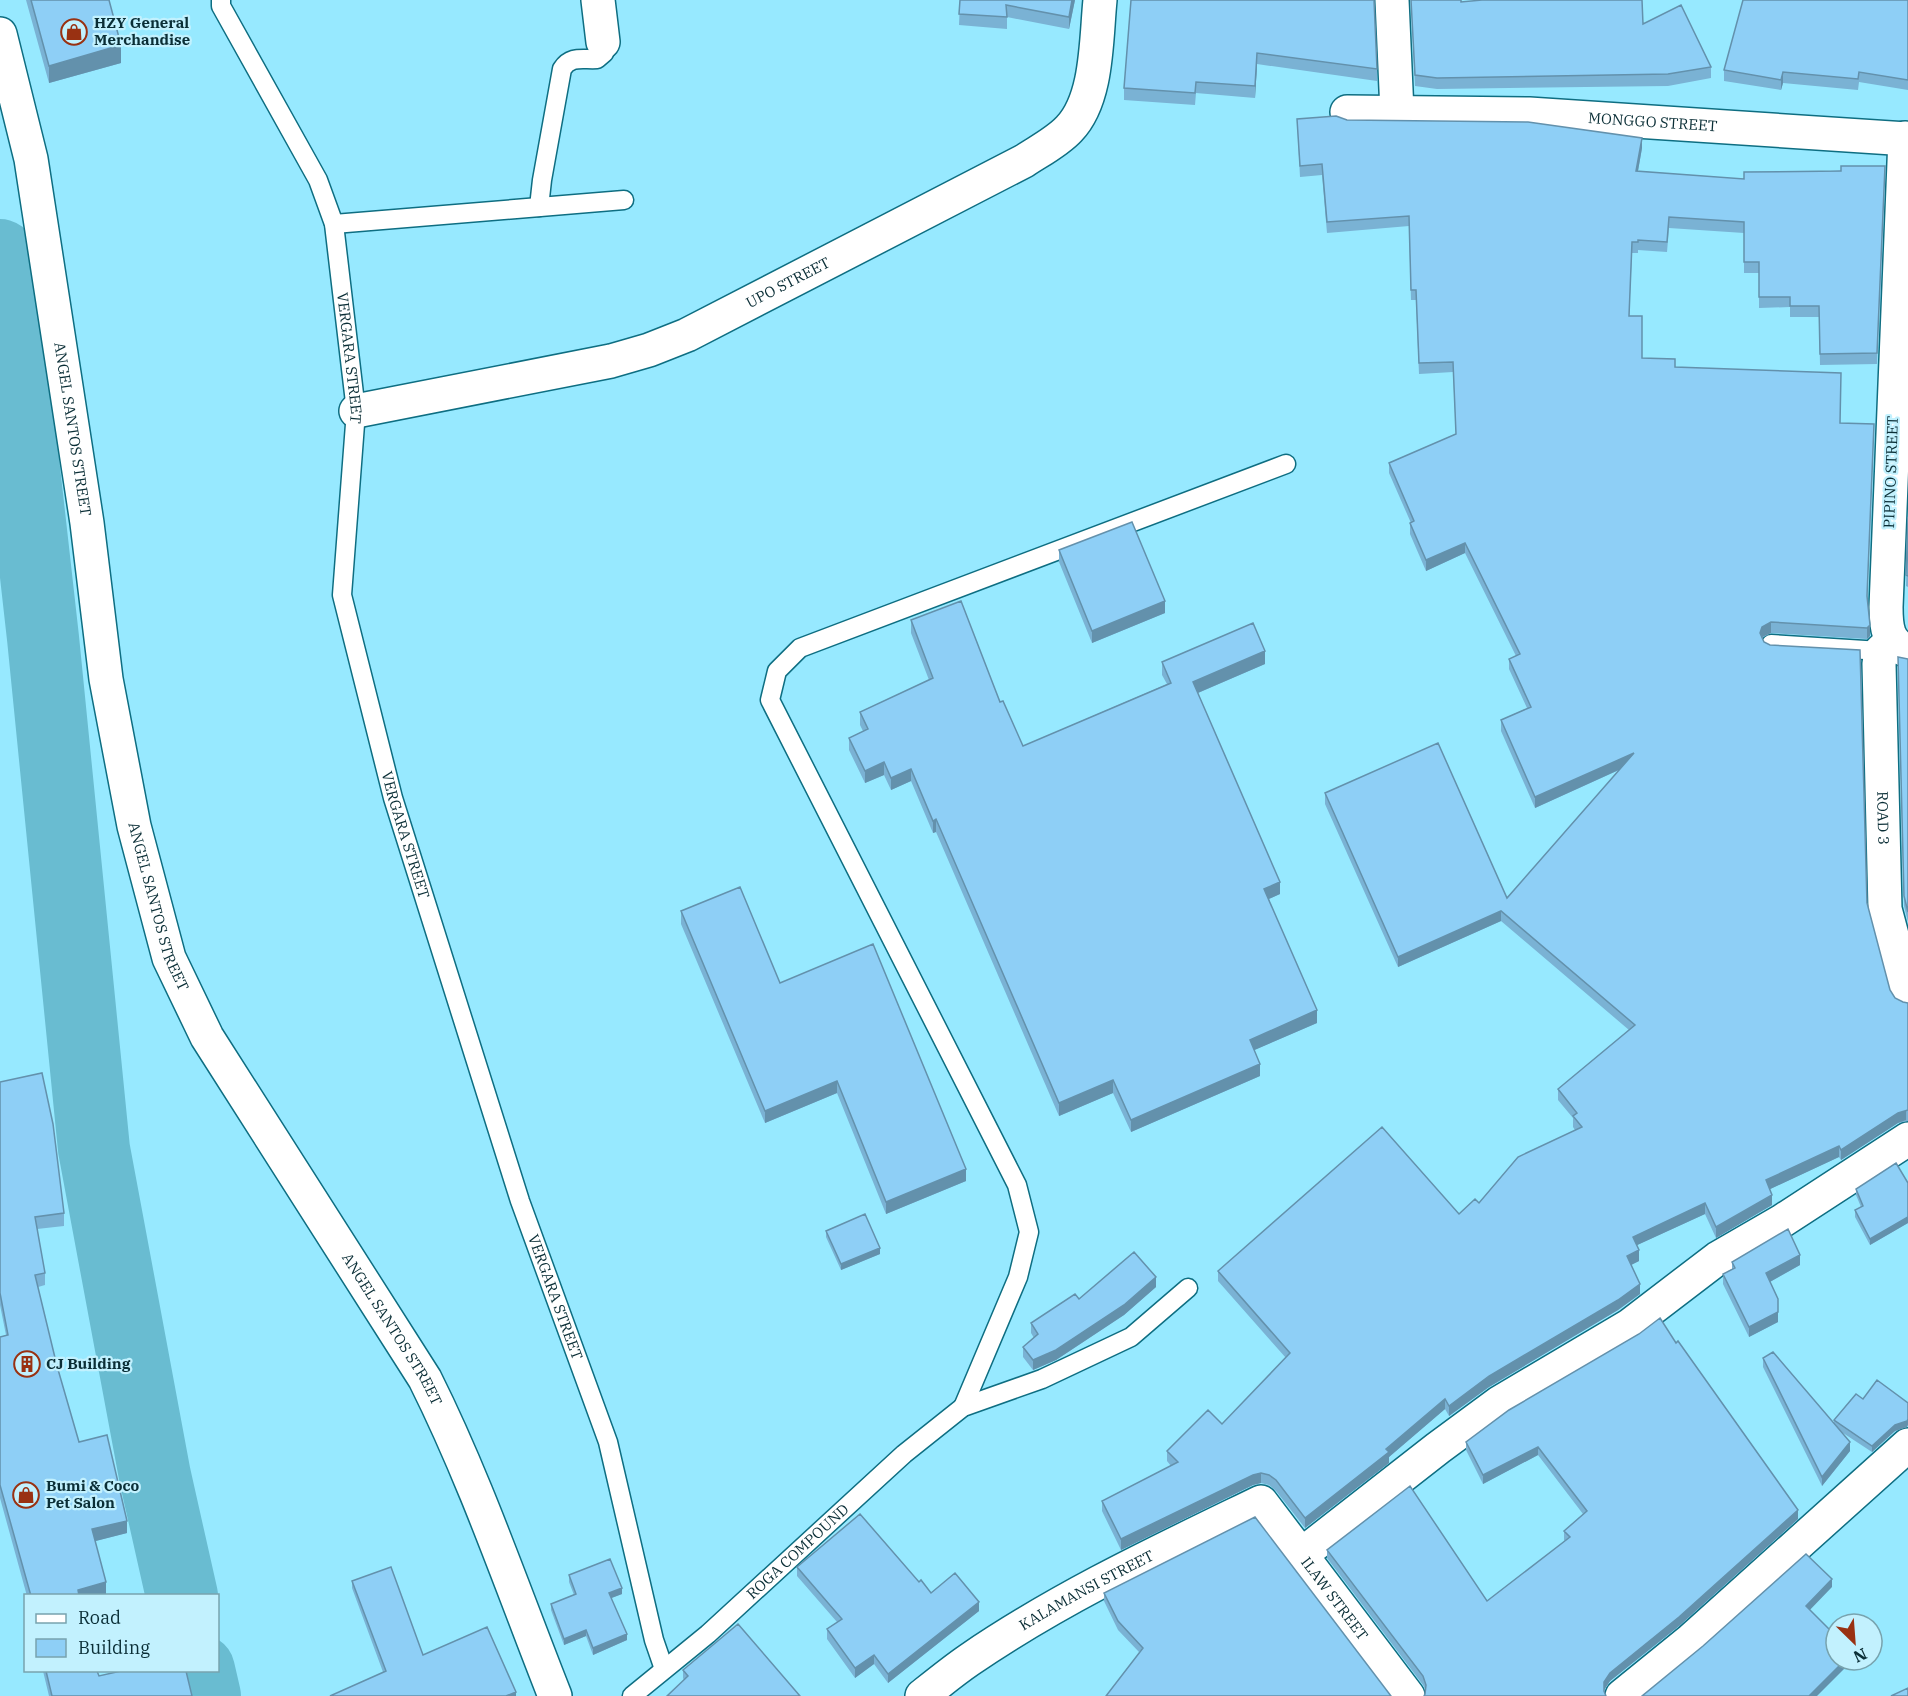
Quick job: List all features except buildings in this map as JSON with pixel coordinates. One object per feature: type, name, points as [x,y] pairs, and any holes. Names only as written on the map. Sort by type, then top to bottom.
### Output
[{"type":"street","points":[[598,0],[603,42]]},
{"type":"street","name":"UPO STREET","points":[[356,411],[611,361],[649,350],[687,335],[1024,161],[1070,129],[1083,110],[1090,86],[1100,0]]},
{"type":"street","points":[[1392,0],[1397,112]]},
{"type":"street","name":"ANGEL SANTOS STREET","points":[[0,34],[31,159],[87,523],[106,679],[134,826],[169,958],[207,1037],[425,1378],[471,1481],[555,1696]]},
{"type":"street","name":"MONGGO STREET","points":[[1347,112],[1529,114],[1906,139]]},
{"type":"street","name":"PIPINO STREET","points":[[1894,648],[1886,628],[1886,607],[1906,139]]},
{"type":"street","name":"ROAD 3","points":[[1894,648],[1885,909],[1908,995]]},
{"type":"street","points":[[1301,1555],[1499,1403],[1629,1326],[1718,1258],[1782,1221],[1908,1139]]},
{"type":"street","points":[[1622,1696],[1691,1640],[1908,1445]]},
{"type":"street","name":"ILAW STREET","points":[[1261,1502],[1408,1696]]},
{"type":"street","name":"KALAMANSI STREET","points":[[922,1696],[968,1660],[1033,1619],[1156,1552],[1261,1502]]},
{"type":"lane","name":"VERGARA STREET","points":[[221,0],[221,6],[318,180],[334,224],[356,411],[342,596],[393,798],[520,1201],[608,1442],[654,1640],[664,1669]]},
{"type":"lane","points":[[539,207],[562,69],[570,60],[597,59],[603,53],[603,42]]},
{"type":"lane","points":[[334,224],[624,200]]},
{"type":"lane","points":[[963,1407],[1018,1276],[1029,1233],[1017,1185],[770,700],[777,671],[800,648],[1286,464]]},
{"type":"lane","points":[[1771,644],[1894,648]]},
{"type":"lane","points":[[963,1407],[1042,1379],[1131,1337],[1188,1288]]},
{"type":"lane","name":"ROGA COMPOUND","points":[[632,1696],[708,1634],[904,1454],[963,1407]]},
{"type":"waterway","points":[[0,255],[43,638],[94,1149],[155,1476],[182,1594]]},
{"type":"waterway","points":[[199,1672],[205,1696]]},
{"type":"place","name":"HZY General Merchandise","points":[[74,32]]},
{"type":"place","name":"CJ Building","points":[[27,1364]]},
{"type":"place","name":"Bumi & Coco Pet Salon","points":[[26,1495]]}]
